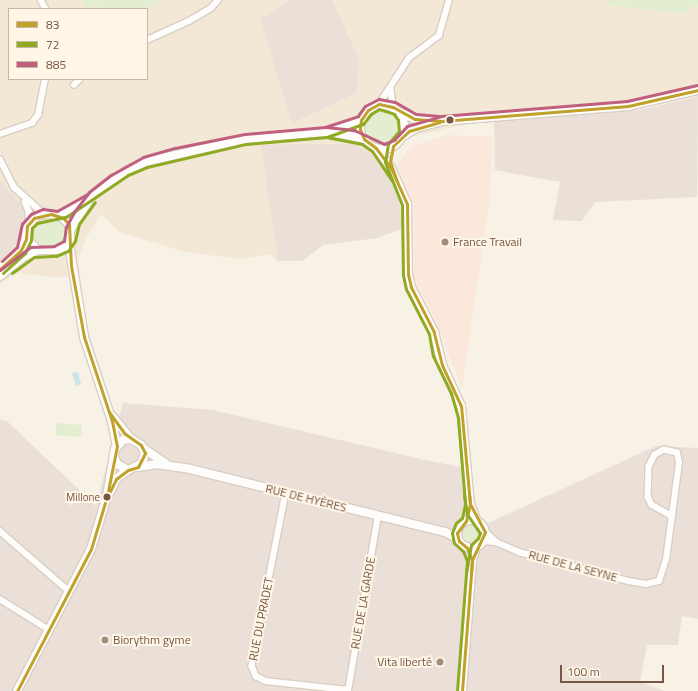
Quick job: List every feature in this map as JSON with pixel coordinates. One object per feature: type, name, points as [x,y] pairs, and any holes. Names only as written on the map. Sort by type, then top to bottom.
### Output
[{"type":"street","points":[[148,40],[189,21],[210,9],[218,0]]},
{"type":"street","points":[[364,139],[360,130],[361,120],[368,110],[379,104],[409,58],[439,35],[449,0]]},
{"type":"street","points":[[0,134],[32,123],[38,115],[45,80]]},
{"type":"street","points":[[74,85],[79,80]]},
{"type":"street","points":[[391,86],[393,107]]},
{"type":"street","points":[[400,114],[418,119],[442,121],[635,106],[698,90]]},
{"type":"street","points":[[379,104],[393,107],[400,114],[404,122],[403,136]]},
{"type":"street","points":[[326,132],[361,120]]},
{"type":"street","points":[[376,148],[393,146],[403,136],[416,128],[442,121]]},
{"type":"street","points":[[58,216],[93,196],[130,169],[176,153],[245,139],[326,132],[352,135],[364,139],[376,148],[391,168],[407,204],[407,262],[411,287],[434,332],[438,354],[461,406],[470,504],[477,522],[496,542]]},
{"type":"street","points":[[391,168],[393,146]]},
{"type":"street","points":[[0,159],[6,176],[24,198],[44,214],[58,216],[66,221],[71,229]]},
{"type":"street","points":[[93,196],[71,229],[69,244],[71,266],[84,338],[109,412],[117,446]]},
{"type":"street","points":[[0,269],[21,250],[26,239],[29,212],[24,198]]},
{"type":"street","points":[[29,222],[44,214]]},
{"type":"street","points":[[26,239],[38,250]]},
{"type":"street","points":[[0,276],[22,258],[38,250],[55,251],[69,244]]},
{"type":"street","points":[[55,251],[71,266]]},
{"type":"street","points":[[107,496],[116,479],[128,470],[138,467],[144,459],[143,448],[131,439],[109,412]]},
{"type":"street","points":[[17,691],[91,549],[107,496],[117,446],[123,440],[131,439]]},
{"type":"street","name":"RUE DE HYÈRES","points":[[143,448],[168,465]]},
{"type":"street","points":[[664,450],[677,453],[679,458],[672,516],[661,512],[649,501],[647,485],[651,461],[658,452],[664,450]]},
{"type":"street","points":[[114,456],[117,464],[128,470]]},
{"type":"street","name":"RUE DE HYÈRES","points":[[138,467],[168,465],[445,532],[457,538]]},
{"type":"street","name":"RUE DU PRADET","points":[[286,493],[252,666],[256,676],[266,681],[348,690]]},
{"type":"street","points":[[470,504],[466,521],[458,529],[457,538],[467,548],[472,560]]},
{"type":"street","name":"RUE DE LA GARDE","points":[[348,690],[378,516]]},
{"type":"street","name":"RUE DE LA SEYNE","points":[[496,542],[519,552],[629,581],[653,584],[659,581],[662,575],[672,516]]},
{"type":"street","points":[[466,521],[477,522]]},
{"type":"street","name":"RUE DE HYÈRES","points":[[445,532],[458,529]]},
{"type":"street","points":[[0,531],[69,591]]},
{"type":"street","points":[[462,691],[472,560],[476,547],[483,541],[485,532]]},
{"type":"street","points":[[483,541],[496,542]]},
{"type":"street","points":[[467,548],[476,547]]},
{"type":"street","points":[[0,599],[48,629]]},
{"type":"shaded area","points":[[0,0],[605,0],[608,5],[679,14],[698,6],[698,93],[644,107],[481,121],[409,137],[379,159],[399,198],[402,229],[376,238],[323,245],[302,261],[278,261],[270,254],[242,259],[185,252],[119,232],[101,214],[85,240],[78,261],[81,276],[53,277],[15,273],[0,284]]},
{"type":"shaded area","points":[[290,0],[332,0],[359,60],[356,93],[292,123],[260,19]]},
{"type":"shaded area","points":[[698,96],[697,197],[595,202],[582,221],[553,220],[560,182],[495,170],[494,120],[640,110]]},
{"type":"shaded area","points":[[448,135],[493,137],[489,203],[462,388],[433,315],[413,278],[415,219],[397,165],[412,146]]},
{"type":"shaded area","points":[[356,144],[379,159],[399,198],[402,229],[376,238],[323,245],[302,261],[278,261],[261,145]]},
{"type":"shaded area","points":[[0,181],[22,205],[25,219],[16,245],[0,261]]},
{"type":"shaded area","points":[[123,403],[213,410],[425,460],[471,469],[477,514],[486,524],[656,446],[698,448],[698,619],[682,616],[678,645],[647,645],[640,682],[665,691],[0,691],[0,419],[8,422],[96,506]]},
{"type":"green space","points":[[83,0],[161,0],[148,8],[83,7]]},
{"type":"green space","points":[[605,0],[698,0],[698,6],[679,14],[608,5]]},
{"type":"green space","points":[[378,105],[386,105],[391,106],[398,111],[403,118],[403,136],[398,143],[391,148],[378,149],[370,146],[363,139],[360,131],[360,123],[363,115],[370,108]]},
{"type":"green space","points":[[38,215],[66,221],[69,244],[45,252],[25,235]]},
{"type":"green space","points":[[56,423],[82,425],[81,437],[56,435]]},
{"type":"green space","points":[[471,520],[481,524],[485,534],[481,544],[471,548],[461,544],[457,534],[461,524]]},
{"type":"water","points":[[78,372],[81,384],[76,386],[72,373]]},
{"type":"transit line","name":"885","points":[[0,270],[30,247],[54,246],[64,241],[66,227],[74,212],[89,192],[111,175],[143,157],[175,148],[245,134],[326,127],[354,130],[384,144],[394,140],[407,126],[441,116],[627,101],[697,85]]},
{"type":"transit line","name":"83","points":[[462,691],[472,560],[485,532],[470,504],[461,406],[442,365],[434,332],[411,287],[408,274],[407,204],[391,168],[376,148],[364,139],[360,129],[361,120],[368,110],[379,104],[393,107],[415,119],[442,121],[628,106],[698,90]]},
{"type":"transit line","name":"885","points":[[325,127],[358,116],[365,106],[379,99],[395,102],[416,114],[439,116]]},
{"type":"transit line","name":"72","points":[[3,273],[25,253],[31,240],[32,228],[37,223],[66,217],[128,175],[147,167],[246,144],[327,137],[363,124],[371,114],[379,109],[394,114],[398,120],[399,131],[388,144],[385,162],[402,205],[403,275],[406,289],[429,334],[433,356],[451,393],[458,418],[465,504],[462,518],[456,523],[452,533],[454,543],[463,551],[467,561],[457,691]]},
{"type":"transit line","name":"83","points":[[396,179],[390,162],[393,146],[409,131],[440,122]]},
{"type":"transit line","name":"72","points":[[326,137],[362,144],[372,151],[392,181]]},
{"type":"transit line","name":"885","points":[[2,261],[17,247],[22,224],[31,214],[43,209],[57,211],[88,194]]},
{"type":"transit line","name":"72","points":[[12,273],[34,257],[56,256],[68,251],[75,241],[79,224],[95,202]]},
{"type":"transit line","name":"83","points":[[0,269],[21,250],[26,239],[27,226],[34,218],[51,214],[63,218],[69,224],[71,266],[84,337],[112,421],[117,446],[107,496],[91,549],[17,691]]},
{"type":"transit line","name":"83","points":[[107,497],[116,479],[128,470],[138,467],[145,453],[141,445],[125,434],[109,412]]},
{"type":"transit line","name":"83","points":[[469,494],[470,504],[466,521],[457,533],[459,541],[467,548],[472,560],[471,573]]},
{"type":"transit line","name":"72","points":[[464,495],[467,514],[480,533],[478,538],[471,545],[466,572]]},
{"type":"place","name":"France Travail","points":[[445,242]]},
{"type":"place","name":"Millone","points":[[107,497]]},
{"type":"place","name":"Biorythm gyme","points":[[105,640]]},
{"type":"place","name":"Vita liberté","points":[[440,662]]}]
